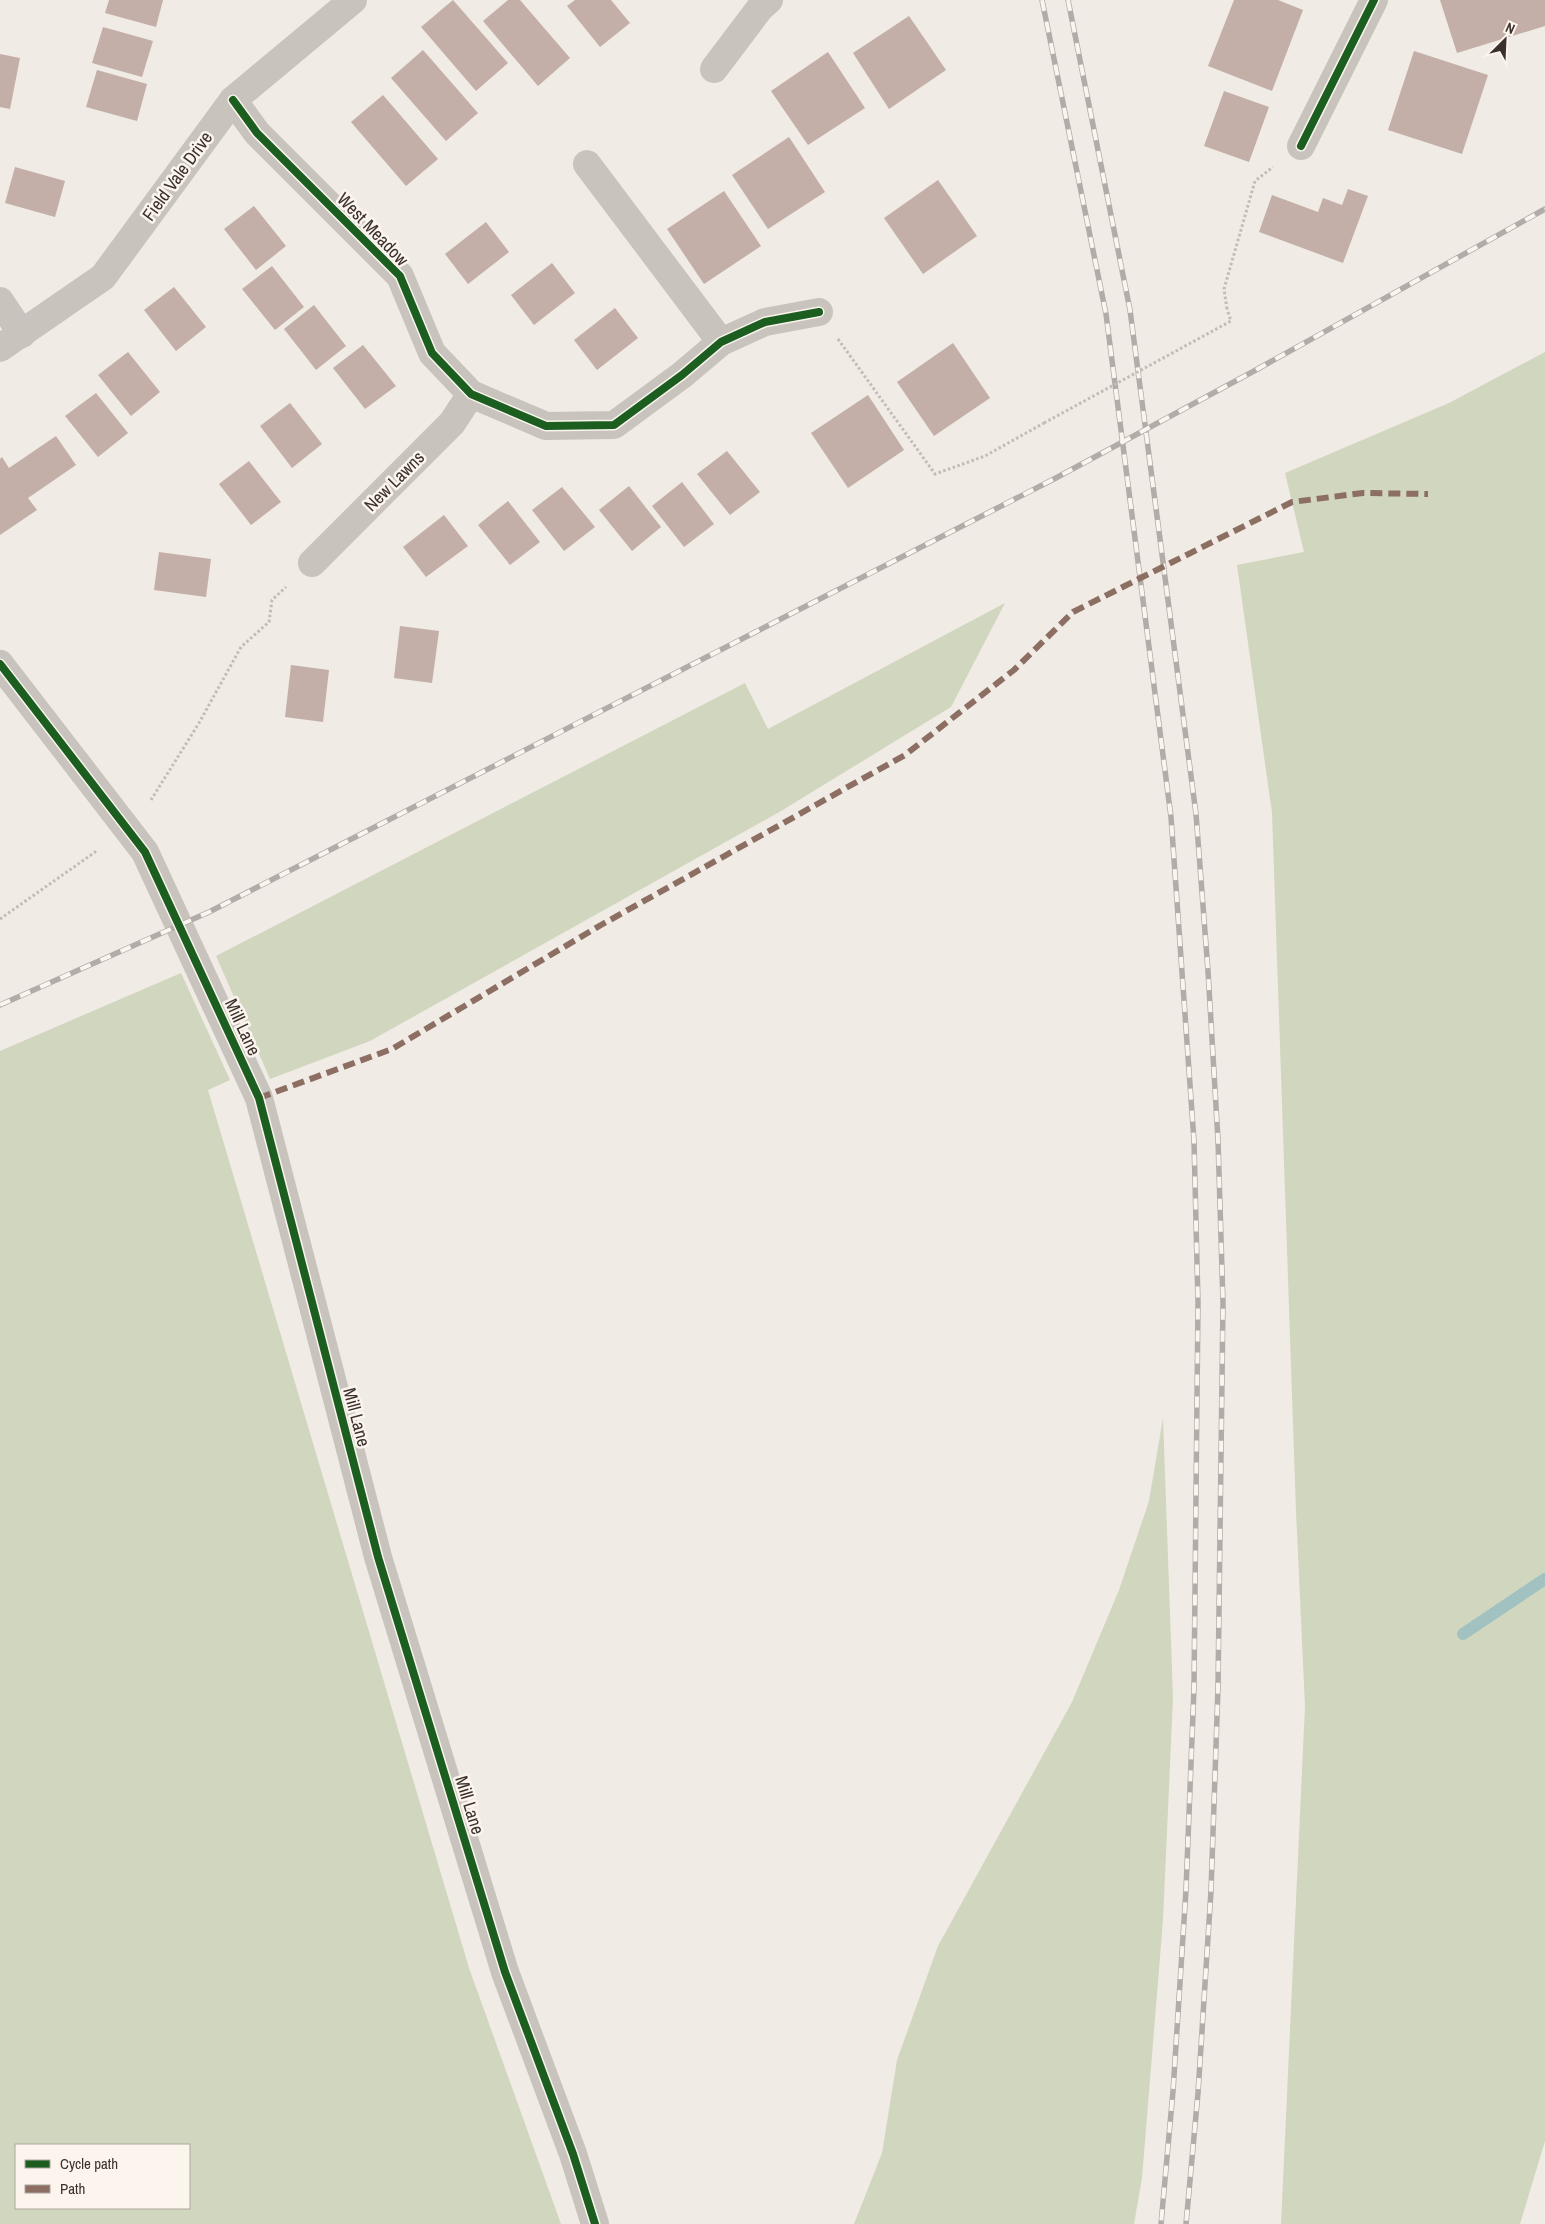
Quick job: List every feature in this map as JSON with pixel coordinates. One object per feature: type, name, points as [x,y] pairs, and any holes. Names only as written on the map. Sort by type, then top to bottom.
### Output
[{"type":"street","name":"Field Vale Drive","points":[[11,341],[103,277],[233,100],[353,0]]},
{"type":"street","points":[[714,69],[760,8],[769,0]]},
{"type":"street","points":[[1301,146],[1374,0]]},
{"type":"street","name":"West Meadow","points":[[233,100],[257,133],[400,276],[432,353],[471,394],[546,426],[614,425],[682,375],[721,342],[765,322],[819,312]]},
{"type":"street","points":[[587,164],[721,342]]},
{"type":"street","points":[[0,301],[11,341]]},
{"type":"street","name":"New Lawns","points":[[312,562],[452,423],[471,394]]},
{"type":"street","name":"Mill Lane","points":[[0,664],[145,852],[259,1098],[378,1557],[505,1972],[573,2154],[595,2224]]},
{"type":"path","points":[[819,312],[934,474],[985,456],[1231,320],[1224,289],[1254,181],[1301,146]]},
{"type":"path","points":[[0,918],[127,829],[153,798],[241,647],[268,622],[272,600],[312,562]]},
{"type":"green space","points":[[1545,352],[1545,2141],[1520,2224],[1281,2224],[1305,1706],[1296,1511],[1272,813],[1237,565],[1304,552],[1285,473],[1449,403]]},
{"type":"green space","points":[[1005,603],[951,707],[781,811],[370,1041],[270,1079],[216,956],[745,683],[768,729]]},
{"type":"green space","points":[[181,973],[230,1080],[208,1090],[469,1968],[561,2224],[0,2224],[0,1051]]},
{"type":"green space","points":[[1163,1418],[1173,1698],[1163,1920],[1142,2178],[1134,2224],[854,2224],[882,2153],[897,2060],[938,1946],[1072,1702],[1119,1590],[1149,1501]]},
{"type":"building","points":[[109,0],[163,0],[156,27],[105,13]]},
{"type":"building","points":[[453,0],[508,63],[476,91],[421,27]]},
{"type":"building","points":[[508,0],[520,0],[570,58],[538,86],[483,21]]},
{"type":"building","points":[[575,0],[611,0],[630,23],[600,47],[567,6]]},
{"type":"building","points":[[1234,0],[1278,0],[1303,10],[1272,91],[1208,66]]},
{"type":"building","points":[[1440,0],[1545,0],[1545,26],[1457,53]]},
{"type":"building","points":[[909,16],[946,70],[889,109],[853,53]]},
{"type":"building","points":[[103,27],[153,41],[142,77],[92,63]]},
{"type":"building","points":[[423,50],[478,113],[446,141],[391,78]]},
{"type":"building","points":[[1414,51],[1488,75],[1462,154],[1388,130]]},
{"type":"building","points":[[828,52],[865,108],[808,145],[771,91]]},
{"type":"building","points":[[0,54],[20,58],[10,109],[0,107]]},
{"type":"building","points":[[97,70],[147,84],[137,121],[86,107]]},
{"type":"building","points":[[1224,91],[1269,107],[1249,162],[1204,146]]},
{"type":"building","points":[[383,95],[438,159],[406,186],[351,122]]},
{"type":"building","points":[[789,137],[825,192],[768,229],[732,175]]},
{"type":"building","points":[[15,167],[65,181],[55,217],[5,203]]},
{"type":"building","points":[[938,180],[977,236],[923,274],[884,218]]},
{"type":"building","points":[[1348,189],[1368,196],[1343,263],[1259,232],[1272,195],[1318,212],[1323,198],[1342,205]]},
{"type":"building","points":[[724,191],[761,246],[704,284],[667,229]]},
{"type":"building","points":[[254,206],[286,246],[256,270],[224,229]]},
{"type":"building","points":[[486,222],[509,252],[468,284],[445,254]]},
{"type":"building","points":[[552,263],[575,293],[534,325],[511,295]]},
{"type":"building","points":[[272,266],[304,307],[275,330],[242,289]]},
{"type":"building","points":[[174,287],[206,327],[176,351],[144,310]]},
{"type":"building","points":[[314,305],[346,346],[316,370],[284,329]]},
{"type":"building","points":[[615,308],[638,338],[597,370],[574,340]]},
{"type":"building","points":[[953,343],[990,398],[934,436],[897,382]]},
{"type":"building","points":[[363,345],[396,386],[365,409],[333,368]]},
{"type":"building","points":[[128,352],[160,392],[131,416],[98,375]]},
{"type":"building","points":[[96,393],[128,433],[98,457],[65,416]]},
{"type":"building","points":[[868,395],[904,450],[848,488],[811,433]]},
{"type":"building","points":[[290,403],[322,444],[292,468],[260,426]]},
{"type":"building","points":[[56,436],[76,465],[28,498],[37,510],[0,535],[0,459],[2,457],[9,468]]},
{"type":"building","points":[[727,451],[760,492],[730,515],[697,474]]},
{"type":"building","points":[[249,461],[281,502],[251,525],[219,484]]},
{"type":"building","points":[[682,482],[714,524],[684,547],[652,506]]},
{"type":"building","points":[[629,486],[661,527],[632,551],[599,510]]},
{"type":"building","points":[[562,487],[595,527],[564,551],[532,510]]},
{"type":"building","points":[[508,501],[540,542],[510,565],[478,525]]},
{"type":"building","points":[[444,515],[468,546],[426,577],[403,547]]},
{"type":"building","points":[[159,552],[211,559],[206,597],[154,590]]},
{"type":"building","points":[[400,626],[439,631],[432,683],[394,678]]},
{"type":"building","points":[[291,665],[329,670],[323,722],[285,717]]},
{"type":"waterway","points":[[1463,1634],[1545,1579]]},
{"type":"railway","points":[[1042,0],[1106,314],[1171,817],[1194,1141],[1198,1303],[1194,1688],[1186,1890],[1173,2091],[1161,2224]]},
{"type":"railway","points":[[1068,0],[1130,310],[1196,814],[1218,1140],[1223,1303],[1218,1688],[1211,1891],[1198,2093],[1186,2224]]},
{"type":"railway","points":[[0,1005],[209,912],[1054,479],[1254,371],[1545,209]]},
{"type":"marked path","points":[[259,1098],[392,1049],[601,925],[905,755],[1014,670],[1073,612],[1292,502],[1363,493],[1428,494]]},
{"type":"cycle path","points":[[1301,146],[1374,0]]},
{"type":"cycle path","points":[[233,100],[257,133],[400,276],[432,353],[471,394],[546,426],[614,425],[682,375],[721,342],[765,322],[819,312]]},
{"type":"cycle path","points":[[0,664],[145,852],[259,1098],[378,1557],[505,1972],[573,2154],[595,2224]]}]
